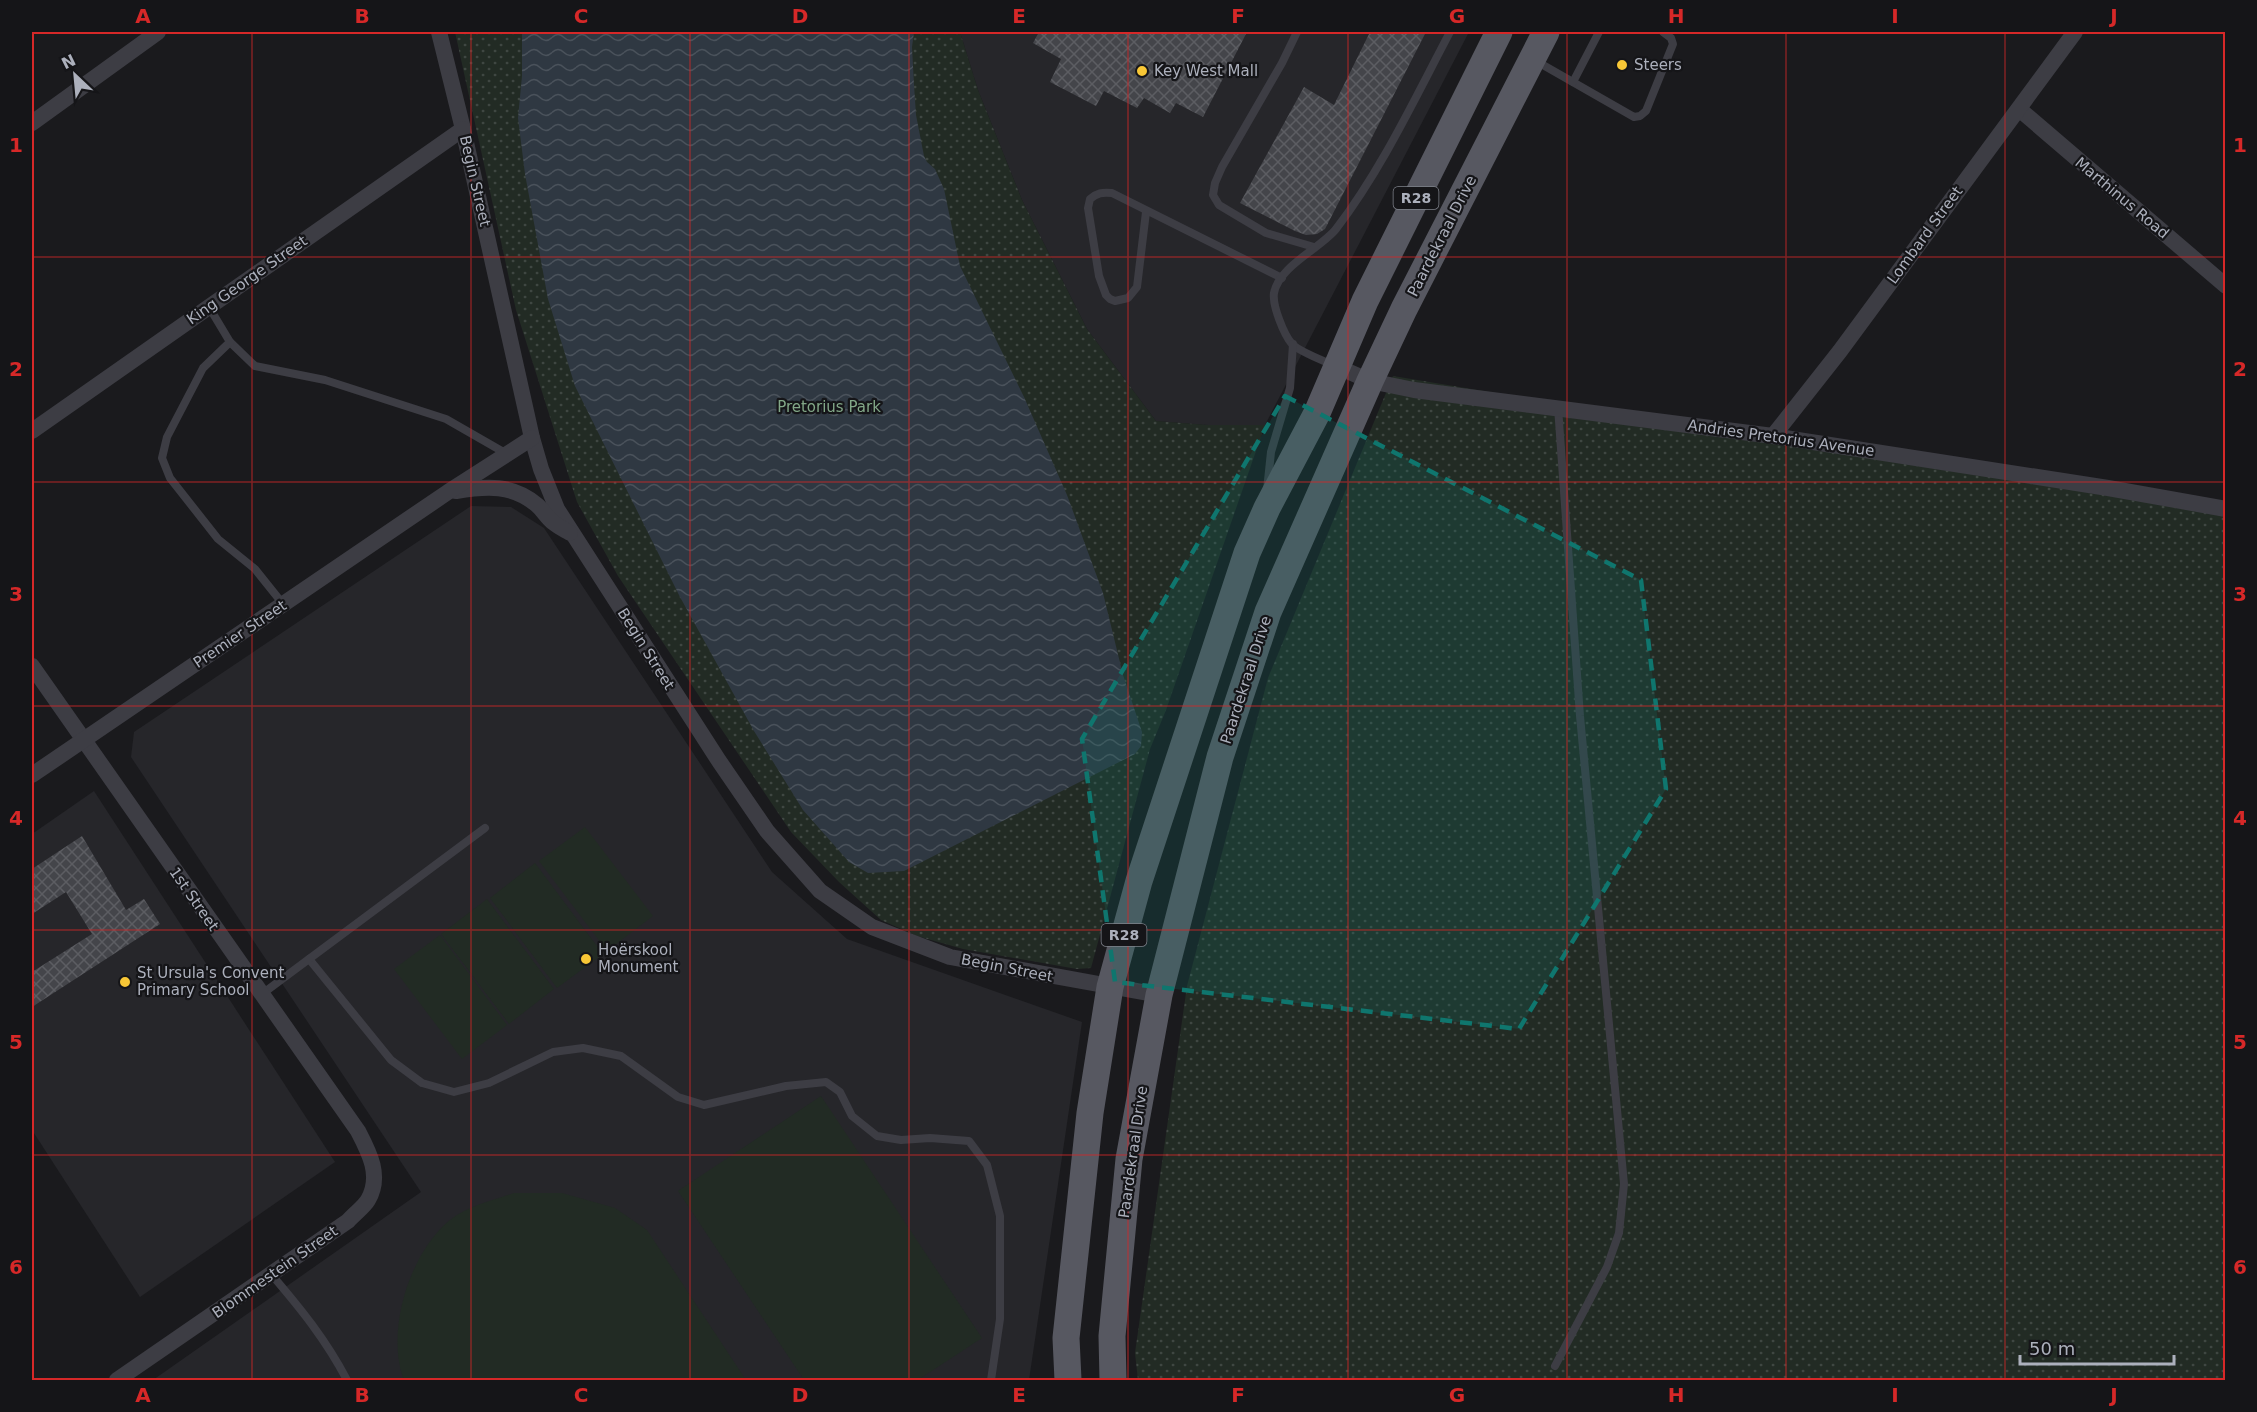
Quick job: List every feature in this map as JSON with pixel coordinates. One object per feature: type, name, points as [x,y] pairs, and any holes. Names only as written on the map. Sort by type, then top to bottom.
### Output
[{"type":"main road","name":"R28","points":[[1068,1380],[1066,1338],[1090,1113],[1110,987],[1139,881],[1247,553],[1267,508],[1338,367],[1365,301],[1499,32]]},
{"type":"main road","name":"Paardekraal Drive","points":[[1113,1380],[1112,1336],[1129,1159],[1159,995],[1220,757],[1268,612],[1370,381],[1404,309],[1546,32]]},
{"type":"street","points":[[32,123],[158,32]]},
{"type":"street","name":"Begin Street","points":[[439,32],[532,438],[541,469],[557,509],[679,702],[767,831],[820,891],[872,927],[950,957],[1159,995]]},
{"type":"street","name":"Lombard Street","points":[[1773,436],[1840,351],[2075,32]]},
{"type":"street","name":"Marthinus Road","points":[[2019,109],[2226,286]]},
{"type":"street","name":"King George Street","points":[[32,431],[463,129]]},
{"type":"street","name":"Andries Pretorius Avenue","points":[[1338,367],[1370,381],[1463,397],[1558,407],[1773,436],[2108,488],[2226,509]]},
{"type":"street","name":"Premier Street","points":[[32,775],[448,492],[532,438]]},
{"type":"street","name":"Premier Street","points":[[448,492],[481,487],[498,487],[516,492],[539,507],[553,523],[576,537]]},
{"type":"street","name":"1st Street","points":[[32,666],[358,1131]]},
{"type":"street","name":"Blommestein Street","points":[[117,1380],[348,1221],[369,1199],[375,1177],[373,1161],[358,1131]]},
{"type":"lane","points":[[1297,32],[1282,63],[1222,167],[1213,195],[1220,204],[1266,233],[1314,247]]},
{"type":"lane","points":[[1267,508],[1268,470],[1290,388],[1293,344],[1275,310],[1274,293],[1282,278],[1300,258],[1334,231],[1365,189],[1450,32]]},
{"type":"lane","points":[[1573,82],[1599,32]]},
{"type":"lane","points":[[1532,59],[1634,117],[1640,116],[1646,111],[1672,44],[1671,38],[1663,32]]},
{"type":"lane","points":[[1146,212],[1137,287],[1128,298],[1122,301],[1110,299],[1106,295],[1099,276],[1089,221],[1090,199],[1096,194],[1112,193],[1282,278]]},
{"type":"lane","points":[[209,307],[230,342],[255,366],[325,380],[446,419],[507,454]]},
{"type":"lane","points":[[230,342],[203,368],[167,437],[162,458],[170,478],[218,539],[255,569],[283,604]]},
{"type":"lane","points":[[1293,344],[1338,367]]},
{"type":"lane","points":[[1555,1366],[1607,1267],[1619,1233],[1624,1184],[1580,716],[1558,407]]},
{"type":"lane","points":[[262,994],[485,828]]},
{"type":"lane","points":[[309,959],[391,1060],[422,1083],[443,1089],[454,1092],[489,1083],[553,1052],[583,1048],[621,1056],[678,1097],[704,1105],[775,1089],[826,1082],[840,1092],[852,1116],[877,1137],[901,1140],[930,1138],[969,1141],[987,1165],[1000,1216],[1000,1319],[991,1380]]},
{"type":"lane","points":[[271,1274],[330,1347],[347,1380]]},
{"type":"highlighted area","points":[[1285,396],[1641,580],[1666,789],[1519,1029],[1115,982],[1082,739]]},
{"type":"shaded area","points":[[960,32],[1469,32],[1265,425],[1208,425],[1156,421],[1087,329],[1022,200],[978,90]]},
{"type":"shaded area","name":"Hoërskool Monument","points":[[471,506],[511,507],[544,528],[772,872],[847,939],[1082,1022],[1029,1380],[153,1380],[421,1192],[131,757],[134,732]]},
{"type":"shaded area","name":"St Ursula's Convent Primary School","points":[[94,791],[335,1162],[140,1297],[32,1130],[32,834]]},
{"type":"green space","name":"Pretorius Park","points":[[455,32],[960,32],[978,90],[1022,200],[1087,329],[1156,421],[1208,425],[1265,425],[1166,710],[1150,749],[1091,968],[1077,969],[963,949],[917,936],[881,920],[839,882],[791,832],[618,576],[577,502],[516,310]]},
{"type":"green space","points":[[1393,376],[2225,514],[2225,1380],[1138,1380],[1135,1353],[1187,986],[1268,678]]},
{"type":"green space","points":[[585,827],[653,916],[607,951],[539,861]]},
{"type":"green space","points":[[535,863],[603,954],[557,988],[490,898]]},
{"type":"green space","points":[[487,899],[554,989],[509,1024],[441,934]]},
{"type":"green space","points":[[440,935],[507,1025],[462,1059],[394,969]]},
{"type":"green space","points":[[821,1096],[982,1338],[918,1380],[804,1380],[678,1191]]},
{"type":"green space","points":[[514,1193],[562,1193],[615,1208],[647,1230],[746,1380],[404,1380],[399,1360],[400,1316],[405,1294],[423,1252],[436,1234],[457,1215]]},
{"type":"water","name":"Pretorius Park","points":[[522,32],[914,32],[912,47],[916,115],[924,156],[935,169],[944,189],[960,266],[1024,397],[1067,495],[1103,593],[1123,675],[1142,732],[1141,746],[1135,754],[904,871],[868,873],[849,862],[803,810],[754,731],[680,597],[575,386],[548,299],[525,174],[518,118],[522,76]]},
{"type":"building","name":"Key West Mall","points":[[1039,32],[1247,32],[1203,117],[1176,103],[1170,113],[1144,98],[1137,108],[1104,91],[1096,106],[1050,82],[1061,59],[1033,43]]},
{"type":"building","points":[[1370,32],[1426,32],[1325,229],[1317,234],[1306,235],[1240,203],[1304,87],[1334,105]]},
{"type":"building","points":[[82,836],[126,910],[144,899],[160,924],[32,1007],[32,972],[92,934],[66,892],[32,914],[32,869]]},
{"type":"place","name":"Steers","points":[[1622,65]]},
{"type":"place","name":"Key West Mall","points":[[1142,71]]},
{"type":"place","name":"Hoërskool Monument","points":[[586,959]]},
{"type":"place","name":"St Ursula's Convent Primary School","points":[[125,982]]}]
